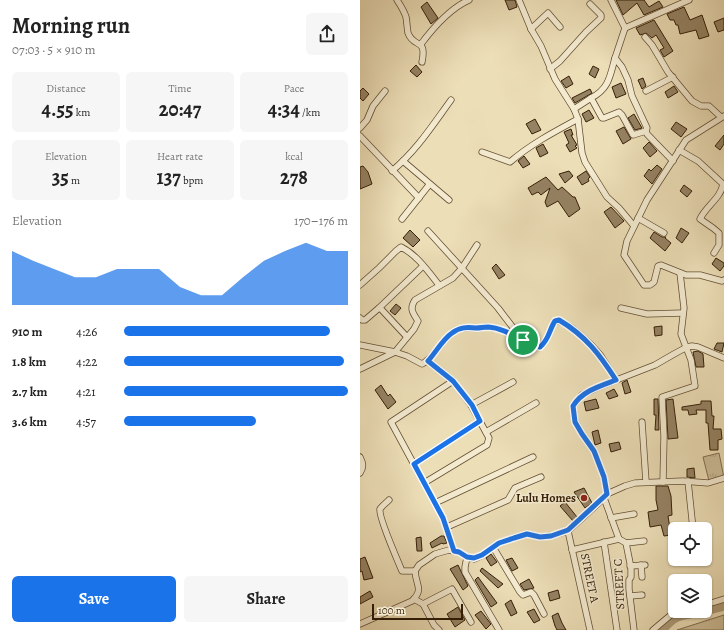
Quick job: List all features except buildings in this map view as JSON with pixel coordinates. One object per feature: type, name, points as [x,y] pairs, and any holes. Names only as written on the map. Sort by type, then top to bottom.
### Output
[{"type":"street","points":[[397,0],[406,17],[408,33],[411,38],[420,44],[424,53],[422,62]]},
{"type":"street","points":[[420,44],[433,28],[463,3],[470,0]]},
{"type":"street","points":[[519,0],[531,29],[541,46],[554,79],[574,108],[578,119],[582,153],[585,162],[607,197],[619,208],[634,226]]},
{"type":"street","points":[[574,108],[603,90],[608,82],[625,28],[611,0]]},
{"type":"street","points":[[625,28],[689,0]]},
{"type":"street","points":[[550,69],[560,61],[601,18],[590,4]]},
{"type":"street","points":[[531,29],[548,14],[560,27]]},
{"type":"street","points":[[645,37],[692,101],[701,106],[709,106],[722,116],[686,140],[647,200],[627,241],[624,255],[644,285],[650,286],[654,282],[658,266],[661,265],[686,275],[700,275],[722,281],[724,280]]},
{"type":"street","points":[[615,58],[622,67],[628,80],[632,96],[647,128],[646,131],[673,161]]},
{"type":"street","points":[[646,91],[673,77]]},
{"type":"street","points":[[360,128],[367,120],[373,106],[385,91]]},
{"type":"street","points":[[591,98],[602,118],[618,112],[622,115],[633,135],[646,131]]},
{"type":"street","points":[[392,171],[419,145],[451,100]]},
{"type":"street","points":[[482,152],[510,162],[536,143],[578,119]]},
{"type":"street","points":[[360,136],[419,198]]},
{"type":"street","points":[[679,150],[698,161],[723,184],[722,190],[700,219],[719,234],[719,245],[714,253]]},
{"type":"street","points":[[403,162],[450,200]]},
{"type":"street","points":[[402,219],[430,185]]},
{"type":"street","points":[[638,218],[664,233]]},
{"type":"street","points":[[428,231],[498,308],[523,340]]},
{"type":"street","points":[[360,369],[395,352],[414,329],[418,321],[412,311],[411,306],[415,300],[452,278],[462,268],[478,245]]},
{"type":"street","points":[[360,285],[401,247],[412,254],[439,285]]},
{"type":"street","points":[[360,318],[365,320],[423,266]]},
{"type":"street","points":[[663,482],[664,436],[662,397],[695,386],[691,360],[681,334],[683,313],[680,273]]},
{"type":"street","points":[[379,308],[382,309],[408,337]]},
{"type":"street","points":[[621,308],[647,314],[683,313]]},
{"type":"street","points":[[360,345],[395,352],[407,356],[422,364],[428,361],[451,334],[459,329],[466,327],[488,327],[507,332],[540,347],[545,344],[551,326],[555,321],[559,320],[585,340],[600,355],[616,380]]},
{"type":"street","points":[[572,550],[618,539],[605,496],[604,477],[594,451],[575,422],[573,406],[582,396],[596,388],[655,365],[687,347],[698,347],[724,358]]},
{"type":"street","points":[[424,483],[487,445],[489,438],[472,405],[453,381],[428,361]]},
{"type":"street","points":[[453,381],[391,421],[391,424],[447,527],[454,551]]},
{"type":"street","points":[[472,405],[514,382]]},
{"type":"street","points":[[486,432],[536,403]]},
{"type":"street","points":[[414,464],[480,421]]},
{"type":"street","points":[[642,422],[646,482]]},
{"type":"street","points":[[360,457],[363,462],[363,468],[360,473]]},
{"type":"street","points":[[435,503],[533,457]]},
{"type":"street","points":[[447,527],[508,500],[516,488],[541,477]]},
{"type":"street","points":[[360,624],[412,601],[420,589],[415,571],[419,565],[435,554],[449,550],[474,558],[482,555],[499,543],[527,534],[540,537],[551,536],[568,530],[605,496],[625,486],[635,483],[688,481],[708,483],[717,482],[724,478]]},
{"type":"street","points":[[688,481],[692,522]]},
{"type":"street","points":[[389,500],[381,508],[380,512],[386,531],[402,571],[415,571]]},
{"type":"street","points":[[611,518],[634,514]]},
{"type":"street","name":"STREET A","points":[[568,530],[590,630]]},
{"type":"street","name":"STREET C","points":[[618,539],[626,542],[630,566],[631,577],[629,580],[634,630]]},
{"type":"street","points":[[626,542],[644,541]]},
{"type":"street","points":[[604,542],[617,630]]},
{"type":"street","points":[[493,547],[520,592],[523,595],[531,592],[544,614]]},
{"type":"street","points":[[467,557],[465,572],[499,630]]},
{"type":"street","points":[[630,566],[643,565],[642,577]]},
{"type":"street","points":[[423,604],[452,589],[471,622]]},
{"type":"street","points":[[630,596],[642,595]]},
{"type":"street","points":[[414,598],[423,604],[434,625],[439,630]]},
{"type":"street","points":[[712,603],[724,599]]},
{"type":"street","points":[[653,630],[668,617]]},
{"type":"green space","points":[[719,453],[724,478],[709,481],[703,457]]},
{"type":"green space","points":[[724,615],[724,630],[677,630]]},
{"type":"waterway","points":[[712,608],[724,605]]},
{"type":"waterway","points":[[661,630],[670,620],[674,618]]},
{"type":"place","name":"Lulu Homes","points":[[584,498]]},
{"type":"route","points":[[559,320],[585,340],[600,355],[616,380],[596,388],[582,396],[573,406],[575,422],[594,451],[604,477],[607,494],[563,533],[540,537],[527,534],[499,543],[482,555],[474,558],[467,557],[454,551],[443,518],[414,464],[480,421],[472,405],[453,381],[428,361],[451,334],[466,327],[488,327],[507,332],[523,340],[540,347],[545,344],[549,336],[551,326],[555,321],[559,320]]}]
